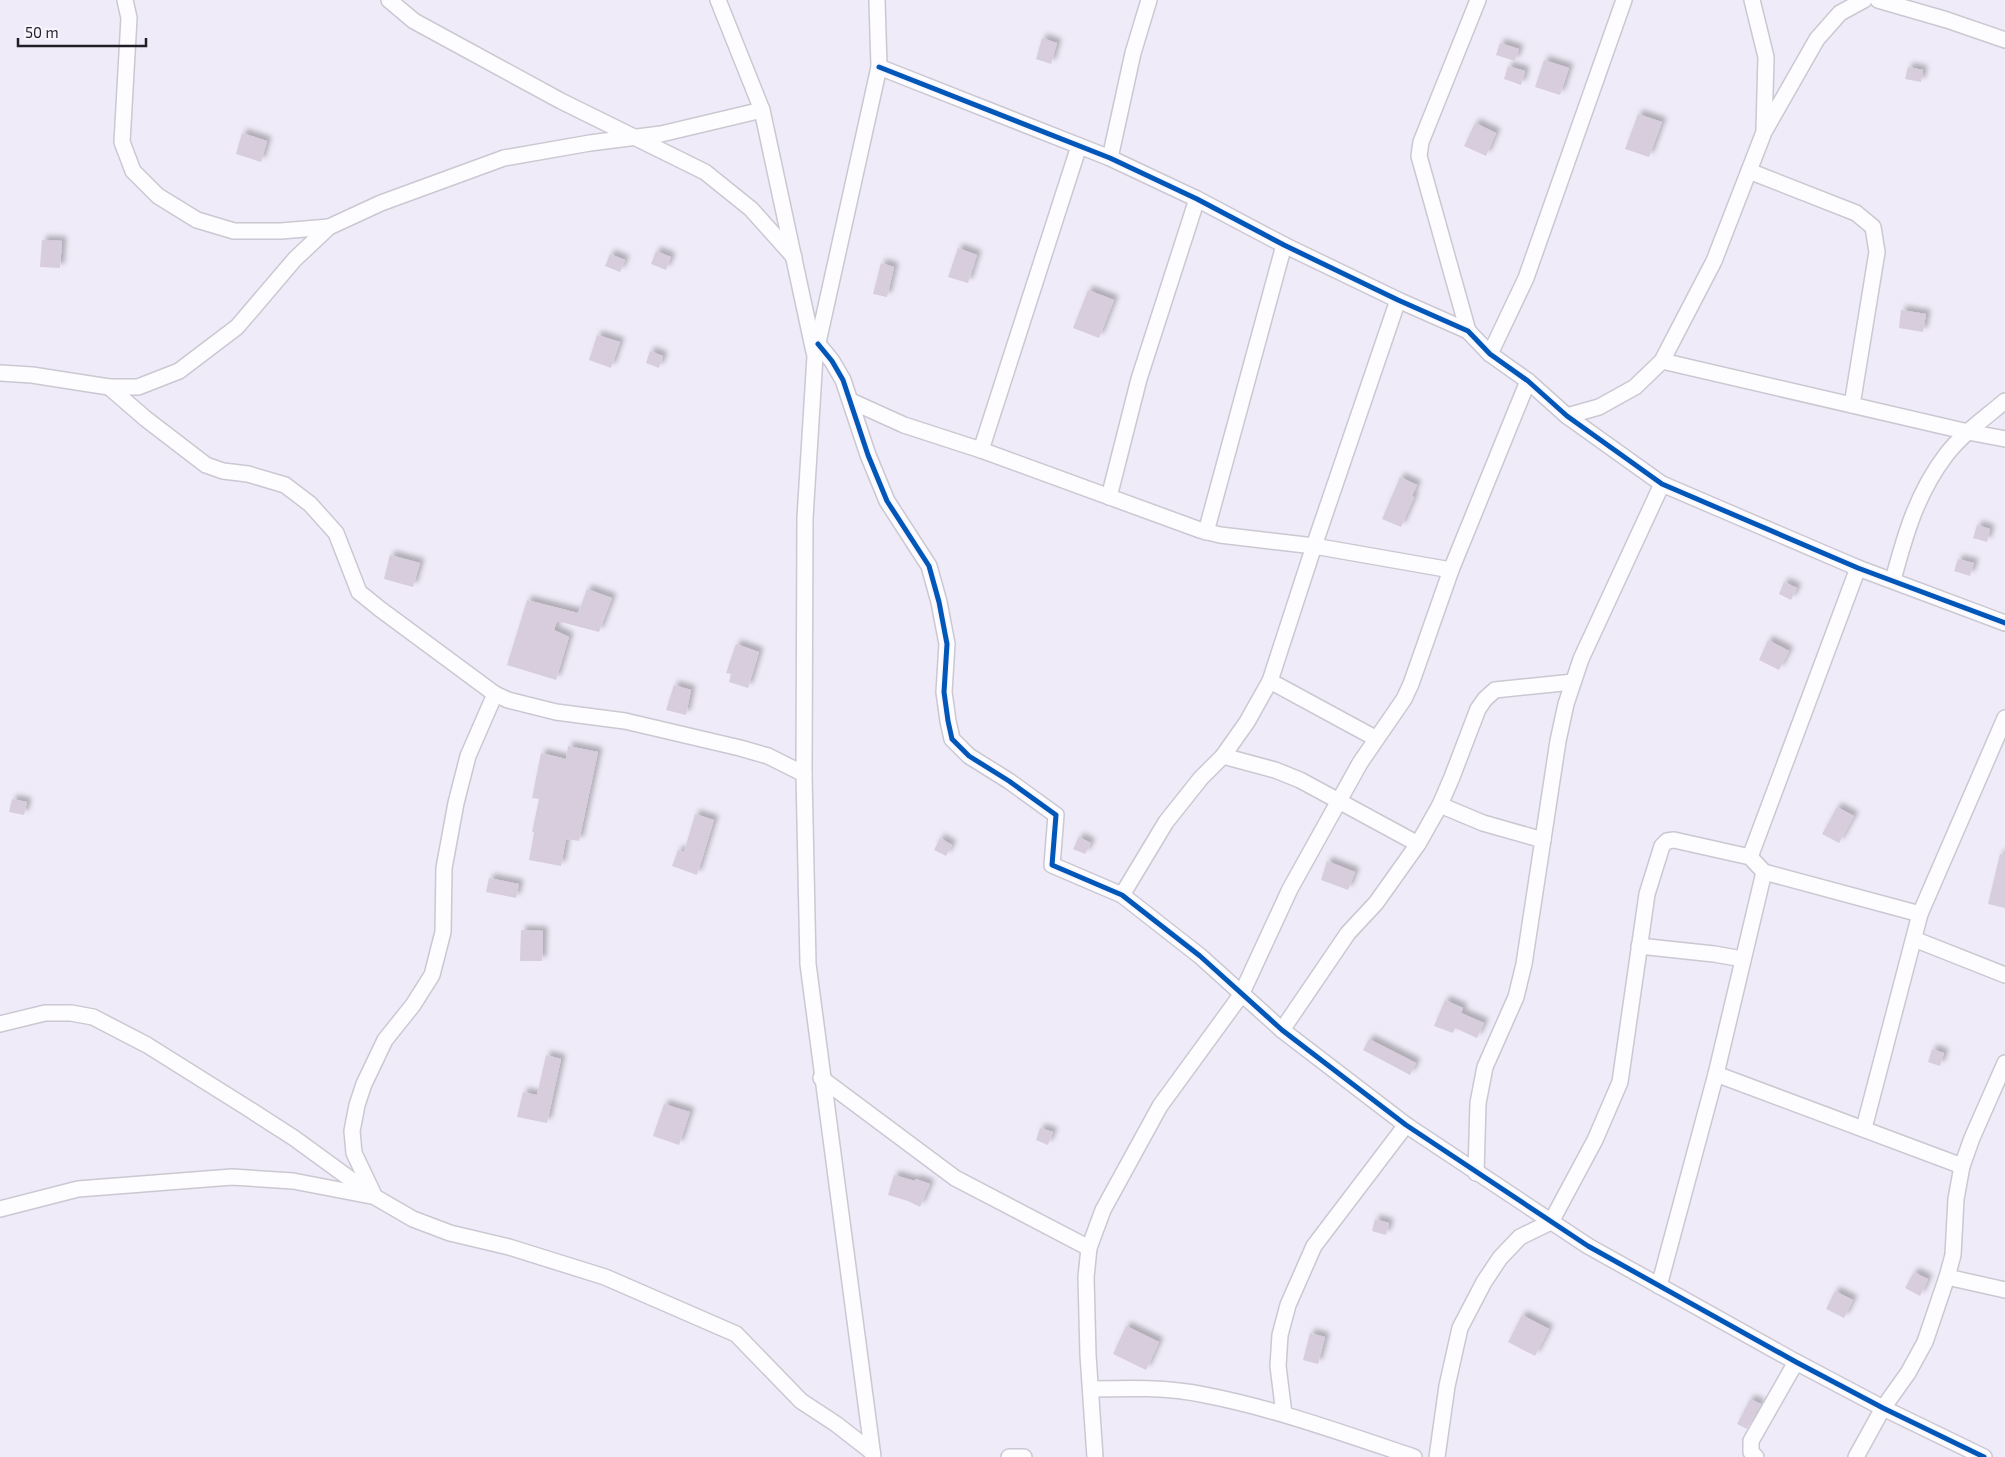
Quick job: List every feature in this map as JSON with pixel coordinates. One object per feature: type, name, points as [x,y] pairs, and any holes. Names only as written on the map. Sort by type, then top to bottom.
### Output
[{"type":"street","points":[[125,0],[129,18],[122,142],[133,171],[158,196],[197,220],[234,231],[280,231],[329,227]]},
{"type":"street","points":[[389,0],[414,21],[561,102],[705,172],[751,208],[794,257]]},
{"type":"street","points":[[718,0],[762,110],[794,257],[817,350],[832,361],[843,380],[868,455],[887,501],[929,566],[939,602],[947,644],[944,692],[952,739],[969,756],[1009,781],[1056,815],[1052,865],[1122,895],[1200,956],[1282,1030],[1406,1125],[1588,1246],[1796,1362],[1883,1408],[1984,1457]]},
{"type":"street","points":[[873,1455],[821,1078],[808,964],[804,774],[805,518],[817,350],[879,68],[877,0]]},
{"type":"street","points":[[1110,158],[1133,52],[1149,0]]},
{"type":"street","points":[[1468,331],[1420,156],[1421,142],[1478,0]]},
{"type":"street","points":[[1490,354],[1526,278],[1624,0]]},
{"type":"street","points":[[1752,0],[1766,57],[1764,132]]},
{"type":"street","points":[[1566,416],[1599,407],[1635,387],[1662,361],[1714,260],[1764,132],[1817,39],[1840,13],[1864,0]]},
{"type":"street","points":[[1878,0],[1947,20],[2005,40]]},
{"type":"street","points":[[879,68],[1110,158],[1197,199],[1284,245],[1398,300],[1468,331],[1490,354],[1528,381],[1566,416],[1662,484],[1858,568],[2005,623]]},
{"type":"street","points":[[0,373],[32,375],[109,387],[138,387],[179,370],[237,327],[295,258],[329,227],[381,203],[504,158],[661,134],[762,110]]},
{"type":"street","points":[[981,450],[1079,146]]},
{"type":"street","points":[[1749,170],[1856,214],[1873,227],[1877,252],[1852,405]]},
{"type":"street","points":[[1109,497],[1139,380],[1197,199]]},
{"type":"street","points":[[1206,532],[1284,245]]},
{"type":"street","points":[[1122,895],[1166,822],[1201,778],[1223,756],[1247,722],[1270,680],[1398,300]]},
{"type":"street","points":[[1662,361],[2005,439]]},
{"type":"street","points":[[1095,1457],[1088,1355],[1086,1277],[1089,1248],[1104,1210],[1160,1106],[1241,995],[1290,889],[1375,738],[1404,699],[1451,570],[1528,381]]},
{"type":"street","points":[[109,387],[146,419],[206,465],[223,471],[248,474],[285,485],[310,504],[336,532],[359,592],[494,694],[508,700],[556,712],[625,721],[740,748],[768,756],[804,774]]},
{"type":"street","points":[[851,401],[904,425],[981,450],[1206,532],[1314,546],[1451,570]]},
{"type":"street","points":[[1893,580],[1907,529],[1926,484],[1947,454],[1968,432],[2005,401]]},
{"type":"street","points":[[1476,1173],[1478,1103],[1486,1067],[1516,997],[1524,964],[1558,741],[1573,682],[1581,659],[1662,484]]},
{"type":"street","points":[[1750,857],[1858,568]]},
{"type":"street","points":[[1270,680],[1375,738]]},
{"type":"street","points":[[1282,1030],[1348,933],[1376,903],[1418,844],[1440,805],[1478,709],[1485,699],[1495,690],[1573,682]]},
{"type":"street","points":[[374,1197],[354,1153],[352,1131],[357,1106],[364,1084],[385,1040],[413,1006],[432,975],[443,932],[444,868],[456,803],[468,756],[494,694]]},
{"type":"street","points":[[1864,1128],[1920,914],[2005,718]]},
{"type":"street","points":[[1223,756],[1275,770],[1300,780],[1418,844]]},
{"type":"street","points":[[1440,805],[1483,823],[1543,840]]},
{"type":"street","points":[[1437,1457],[1447,1386],[1460,1328],[1484,1282],[1500,1258],[1520,1238],[1551,1222],[1595,1140],[1620,1082],[1647,894],[1662,846],[1667,841],[1674,840],[1750,857],[1764,872],[1920,914]]},
{"type":"street","points":[[1659,1286],[1716,1074],[1764,872]]},
{"type":"street","points":[[1914,939],[2005,975]]},
{"type":"street","points":[[1639,946],[1743,959]]},
{"type":"street","points":[[0,1024],[45,1013],[70,1013],[93,1017],[147,1045],[294,1138],[374,1197],[413,1219],[450,1233],[509,1247],[605,1277],[725,1328],[736,1334],[801,1402],[836,1424],[873,1455]]},
{"type":"street","points":[[1856,1457],[1883,1408],[1908,1373],[1925,1342],[1953,1255],[1956,1199],[1962,1166],[1972,1138],[2005,1063]]},
{"type":"street","points":[[1716,1074],[1962,1166]]},
{"type":"street","points":[[821,1078],[955,1178],[1089,1248]]},
{"type":"street","points":[[1284,1414],[1278,1366],[1280,1335],[1288,1305],[1314,1246],[1406,1125]]},
{"type":"street","points":[[0,1209],[78,1189],[232,1177],[293,1181],[374,1197]]},
{"type":"street","points":[[1947,1277],[2005,1290]]},
{"type":"street","points":[[1756,1457],[1751,1452],[1751,1441],[1796,1362]]},
{"type":"street","points":[[1091,1389],[1145,1388],[1204,1394],[1284,1414],[1414,1457]]},
{"type":"street","points":[[1009,1457],[1024,1457]]},
{"type":"building","points":[[1042,38],[1057,43],[1051,64],[1036,59]]},
{"type":"building","points":[[1500,43],[1519,49],[1515,61],[1496,55]]},
{"type":"building","points":[[1544,60],[1569,68],[1560,95],[1535,87]]},
{"type":"building","points":[[1508,66],[1525,71],[1521,85],[1504,79]]},
{"type":"building","points":[[1908,67],[1923,70],[1921,82],[1905,79]]},
{"type":"building","points":[[1638,114],[1662,122],[1649,157],[1625,149]]},
{"type":"building","points":[[1475,123],[1496,133],[1486,156],[1464,146]]},
{"type":"building","points":[[242,133],[267,141],[261,162],[236,154]]},
{"type":"building","points":[[42,240],[62,241],[60,268],[40,267]]},
{"type":"building","points":[[958,248],[977,255],[968,283],[948,277]]},
{"type":"building","points":[[656,251],[671,257],[666,270],[651,264]]},
{"type":"building","points":[[610,254],[625,260],[620,272],[605,266]]},
{"type":"building","points":[[881,263],[894,267],[887,297],[873,294]]},
{"type":"building","points":[[1088,290],[1114,300],[1099,338],[1073,328]]},
{"type":"building","points":[[1901,310],[1926,314],[1923,332],[1899,328]]},
{"type":"building","points":[[597,335],[620,342],[611,368],[589,360]]},
{"type":"building","points":[[650,351],[663,356],[659,368],[646,363]]},
{"type":"building","points":[[1400,477],[1417,485],[1401,527],[1382,519]]},
{"type":"building","points":[[1977,525],[1990,529],[1987,542],[1973,538]]},
{"type":"building","points":[[390,555],[420,563],[413,587],[384,579]]},
{"type":"building","points":[[1958,559],[1974,563],[1970,576],[1954,571]]},
{"type":"building","points":[[1784,582],[1797,588],[1791,600],[1779,594]]},
{"type":"building","points":[[587,589],[612,598],[599,632],[557,621],[554,630],[569,637],[556,680],[507,665],[527,600],[578,613]]},
{"type":"building","points":[[1768,640],[1789,651],[1779,670],[1759,660]]},
{"type":"building","points":[[736,644],[759,652],[748,688],[729,682],[731,674],[726,673]]},
{"type":"building","points":[[674,685],[691,690],[686,715],[666,710]]},
{"type":"building","points":[[568,746],[598,752],[579,841],[566,839],[561,866],[529,860],[534,832],[532,832],[539,799],[532,798],[541,753],[566,759]]},
{"type":"building","points":[[12,799],[27,802],[24,815],[9,812]]},
{"type":"building","points":[[1837,807],[1854,816],[1839,843],[1822,834]]},
{"type":"building","points":[[695,814],[714,820],[697,875],[672,866],[678,850],[684,852]]},
{"type":"building","points":[[1079,837],[1091,843],[1085,854],[1073,849]]},
{"type":"building","points":[[940,838],[952,845],[946,856],[934,850]]},
{"type":"building","points":[[2000,854],[2005,855],[2005,908],[1988,904]]},
{"type":"building","points":[[1327,861],[1355,872],[1348,890],[1321,880]]},
{"type":"building","points":[[489,878],[519,884],[516,898],[486,892]]},
{"type":"building","points":[[521,930],[543,931],[542,961],[520,961]]},
{"type":"building","points":[[1445,1000],[1463,1008],[1461,1013],[1484,1023],[1477,1038],[1455,1028],[1453,1033],[1434,1026]]},
{"type":"building","points":[[1369,1039],[1416,1063],[1410,1075],[1363,1050]]},
{"type":"building","points":[[1932,1049],[1944,1053],[1940,1066],[1928,1062]]},
{"type":"building","points":[[546,1055],[561,1059],[547,1123],[517,1117],[523,1092],[537,1095]]},
{"type":"building","points":[[664,1104],[690,1112],[679,1145],[653,1136]]},
{"type":"building","points":[[1040,1128],[1053,1132],[1048,1145],[1036,1140]]},
{"type":"building","points":[[894,1175],[930,1184],[920,1207],[888,1195]]},
{"type":"building","points":[[1375,1219],[1389,1223],[1386,1235],[1372,1231]]},
{"type":"building","points":[[1914,1272],[1928,1279],[1920,1296],[1905,1288]]},
{"type":"building","points":[[1835,1291],[1853,1300],[1844,1318],[1826,1309]]},
{"type":"building","points":[[1522,1315],[1549,1329],[1535,1356],[1508,1342]]},
{"type":"building","points":[[1126,1326],[1159,1342],[1146,1370],[1113,1354]]},
{"type":"building","points":[[1310,1333],[1325,1337],[1318,1364],[1303,1360]]},
{"type":"building","points":[[1750,1399],[1761,1404],[1747,1429],[1737,1424]]},
{"type":"cycle path","points":[[879,67],[1110,158],[1197,199],[1284,245],[1398,300],[1468,331],[1490,354],[1528,381],[1567,416],[1662,484],[1858,568],[2005,623]]},
{"type":"cycle path","points":[[818,344],[832,361],[843,380],[868,455],[887,501],[929,566],[939,602],[947,644],[944,692],[952,739],[969,756],[1009,781],[1056,815],[1052,865],[1122,895],[1200,956],[1282,1030],[1406,1125],[1588,1246],[1796,1362],[1883,1408],[1984,1457]]}]
